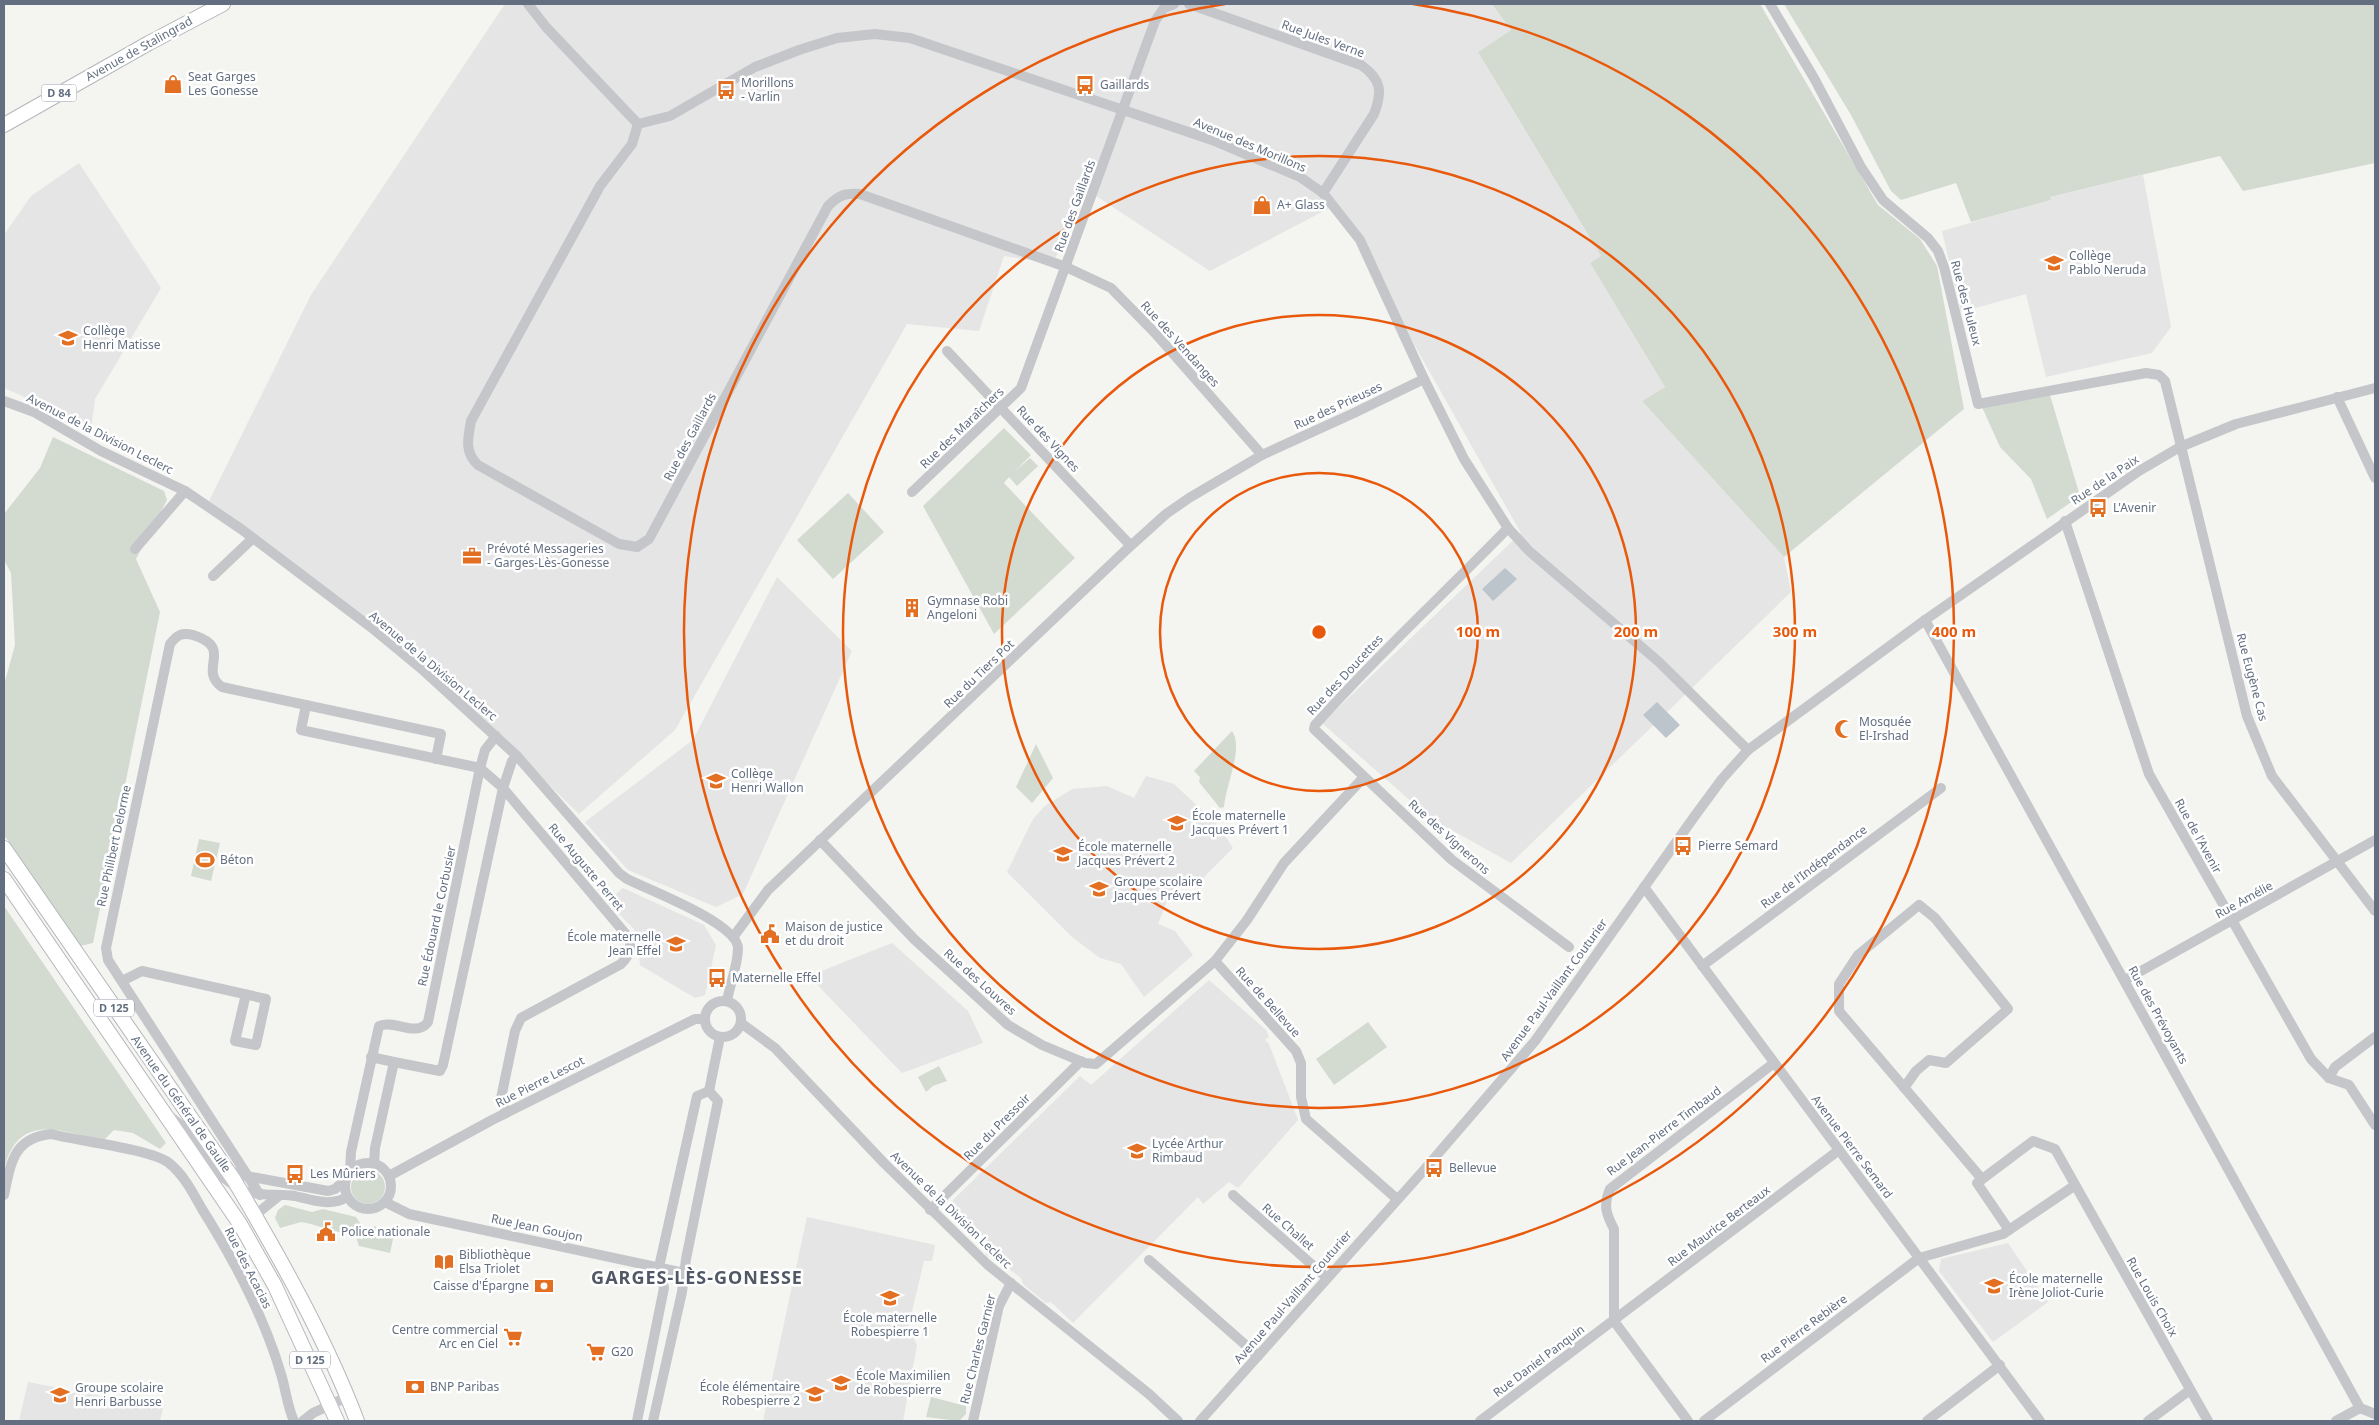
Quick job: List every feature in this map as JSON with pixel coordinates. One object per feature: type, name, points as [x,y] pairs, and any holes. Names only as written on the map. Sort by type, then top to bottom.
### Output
[{"type":"main road","name":"Avenue de Stalingrad","points":[[4,125],[149,43],[223,4]]},
{"type":"main road","name":"Avenue du Général de Gaulle","points":[[4,848],[225,1168],[239,1181],[255,1215],[298,1291],[356,1418]]},
{"type":"main road","name":"Avenue du Général de Gaulle","points":[[4,879],[231,1211],[275,1286],[337,1417]]},
{"type":"street","points":[[528,4],[546,27],[638,124]]},
{"type":"street","points":[[1123,109],[1155,21],[1164,8],[1174,4]]},
{"type":"street","name":"Rue Jules Verne","points":[[1189,4],[1361,65],[1374,74],[1379,86],[1380,99],[1374,114],[1323,193]]},
{"type":"street","name":"Rue des Huleux","points":[[1770,4],[1814,78],[1861,167],[1883,200],[1928,238],[1938,251],[1944,267],[1978,404],[2146,373],[2159,375],[2165,381],[2180,447]]},
{"type":"street","name":"Avenue des Morillons","points":[[638,124],[670,116],[755,67],[799,50],[837,38],[875,34],[910,38],[1123,109],[1212,140],[1300,177],[1323,193],[1360,240],[1464,459],[1508,528],[1529,551],[1659,662],[1748,750]]},
{"type":"street","name":"Rue des Gaillards","points":[[638,124],[632,144],[600,186],[471,421],[467,448],[470,458],[478,465],[619,544],[637,547],[649,539],[828,206],[837,197],[847,193],[860,194],[1066,267],[1123,109]]},
{"type":"street","name":"Rue des Maraîchers","points":[[912,492],[1022,388],[1066,267]]},
{"type":"street","name":"Rue des Vendanges","points":[[1066,267],[1111,288],[1156,332],[1262,455]]},
{"type":"street","name":"Rue des Vignes","points":[[947,351],[1130,545]]},
{"type":"street","name":"Rue des Prieuses","points":[[1262,455],[1424,378]]},
{"type":"street","name":"Rue de la Paix","points":[[1878,654],[2065,521],[2139,471],[2180,447],[2236,424],[2375,388]]},
{"type":"street","points":[[2337,397],[2375,478]]},
{"type":"street","name":"Avenue de la Division Leclerc","points":[[4,401],[34,412],[101,451],[185,491],[252,539],[372,628],[496,736],[517,756],[619,873],[635,883],[709,917],[734,936]]},
{"type":"street","name":"Rue Eugène Cas","points":[[2180,447],[2247,716],[2272,776],[2375,911]]},
{"type":"street","name":"Rue du Tiers Pot","points":[[734,936],[768,890],[1130,545],[1166,514],[1189,498],[1262,455]]},
{"type":"street","points":[[135,550],[185,491]]},
{"type":"street","name":"Rue de l'Avenir","points":[[2065,521],[2149,774],[2231,922],[2311,1059],[2329,1078],[2349,1085],[2375,1125]]},
{"type":"street","name":"Rue des Doucettes","points":[[1364,777],[1314,729],[1315,725],[1354,681],[1462,576],[1508,528]]},
{"type":"street","points":[[212,576],[252,539]]},
{"type":"street","name":"Rue des Prévoyants","points":[[1925,620],[2360,1408]]},
{"type":"street","name":"Rue Philibert Delorme","points":[[260,1195],[239,1181],[108,960],[106,948],[170,644],[176,635],[186,633],[207,640],[215,654],[212,674],[214,682],[222,687],[441,734],[436,758]]},
{"type":"street","name":"Avenue Paul-Vaillant Couturier","points":[[1200,1421],[1535,1041],[1722,779],[1748,750],[1878,654]]},
{"type":"street","points":[[306,705],[301,730],[480,768],[502,788]]},
{"type":"street","name":"Rue Édouard le Corbusier","points":[[348,1175],[351,1152],[379,1026],[385,1024],[418,1030],[424,1028],[428,1022],[480,768],[485,750],[496,736]]},
{"type":"street","points":[[371,1057],[440,1071],[444,1065],[502,788],[512,762],[517,756]]},
{"type":"street","points":[[1081,1061],[1096,1064],[1215,961],[1247,920],[1284,863],[1364,777]]},
{"type":"street","name":"Rue des Vignerons","points":[[1364,777],[1452,860],[1569,947]]},
{"type":"street","name":"Rue Auguste Perret","points":[[502,788],[629,938],[631,946],[628,956],[621,964],[521,1018],[515,1031],[500,1098],[506,1113]]},
{"type":"street","name":"Rue de l'Indépendance","points":[[1702,966],[1941,788]]},
{"type":"street","name":"Rue des Louvres","points":[[820,840],[914,939],[1008,1025],[1042,1045],[1081,1061]]},
{"type":"street","name":"Rue Amélie","points":[[2125,980],[2375,840]]},
{"type":"street","name":"Avenue Pierre Semard","points":[[1644,887],[2040,1421]]},
{"type":"street","points":[[1904,1088],[1916,1071],[1929,1060],[1946,1062],[2008,1010],[1936,918],[1919,905],[1858,955],[1839,984],[1839,1011],[1904,1088],[1982,1179],[1977,1182],[2009,1230]]},
{"type":"street","points":[[727,1001],[738,948],[734,936]]},
{"type":"street","name":"Rue de Bellevue","points":[[1215,961],[1296,1051],[1301,1063],[1302,1108],[1306,1119],[1397,1199]]},
{"type":"street","points":[[122,981],[142,971],[246,994],[266,999],[256,1046],[235,1041],[246,994]]},
{"type":"street","points":[[727,1001],[732,1003],[740,1012],[742,1023],[736,1033],[731,1036],[720,1037],[709,1031],[705,1019],[712,1005],[727,1001]]},
{"type":"street","name":"Rue Pierre Lescot","points":[[389,1176],[506,1113],[695,1019],[705,1019]]},
{"type":"street","name":"Avenue de la Division Leclerc","points":[[742,1023],[775,1048],[930,1210],[1011,1283],[1149,1394],[1178,1421]]},
{"type":"street","points":[[709,1091],[720,1037]]},
{"type":"street","points":[[2329,1078],[2335,1067],[2375,1037]]},
{"type":"street","name":"Rue du Pressoir","points":[[930,1210],[1081,1061]]},
{"type":"street","points":[[374,1164],[375,1148],[394,1062]]},
{"type":"street","name":"Rue Jean-Pierre Timbaud","points":[[1614,1321],[1614,1229],[1604,1202],[1610,1189],[1774,1063]]},
{"type":"street","points":[[637,1421],[664,1288],[659,1267],[697,1096],[709,1091]]},
{"type":"street","points":[[653,1421],[718,1101],[709,1091]]},
{"type":"street","name":"Avenue du Général de Gaulle","points":[[166,1114],[184,1126],[206,1160],[260,1195]]},
{"type":"street","name":"Rue des Acacias","points":[[4,1196],[14,1156],[23,1143],[37,1136],[51,1134],[142,1153],[168,1163],[183,1177],[230,1254],[266,1334],[281,1374],[288,1408],[294,1421]]},
{"type":"street","name":"Rue Louis Choix","points":[[1982,1179],[2033,1141],[2055,1149],[2074,1186],[2208,1421]]},
{"type":"street","name":"Rue Maurice Berteaux","points":[[1614,1321],[1839,1150]]},
{"type":"street","points":[[231,1211],[228,1197],[239,1181],[328,1191],[335,1189],[348,1175],[358,1165],[366,1163],[374,1164],[383,1169],[389,1176],[390,1194],[385,1202],[378,1207],[369,1210],[360,1209],[347,1197],[344,1188],[348,1175]]},
{"type":"street","points":[[1919,1258],[2003,1234],[2074,1186]]},
{"type":"street","points":[[260,1195],[282,1194],[334,1203],[347,1197]]},
{"type":"street","points":[[255,1215],[282,1194]]},
{"type":"street","name":"Rue Challet","points":[[1233,1194],[1327,1278]]},
{"type":"street","name":"Rue Jean Goujon","points":[[385,1202],[409,1214],[684,1273]]},
{"type":"street","name":"Rue Pierre Rebière","points":[[1704,1421],[1919,1258]]},
{"type":"street","points":[[1149,1260],[1258,1356]]},
{"type":"street","name":"Rue Charles Garnier","points":[[973,1421],[1000,1306],[1011,1283]]},
{"type":"street","points":[[1614,1321],[1688,1421]]},
{"type":"street","name":"Rue Daniel Panquin","points":[[1480,1421],[1614,1321]]},
{"type":"street","points":[[1926,1421],[2000,1365]]},
{"type":"street","points":[[2148,1421],[2190,1390]]},
{"type":"street","points":[[337,1417],[347,1396]]},
{"type":"street","points":[[2336,1421],[2360,1408],[2375,1414]]},
{"type":"street","points":[[303,1421],[316,1412],[337,1417],[356,1418]]},
{"type":"shaded area","points":[[505,4],[1492,4],[1511,30],[1478,52],[1601,256],[1590,263],[1665,387],[1642,401],[1784,557],[1791,592],[1511,863],[1430,818],[1322,723],[1521,533],[1335,205],[1210,271],[1087,190],[1053,263],[1004,256],[979,331],[907,324],[675,730],[579,814],[407,647],[209,501],[311,295]]},
{"type":"shaded area","points":[[1492,4],[1760,4],[1878,205],[1920,239],[1937,266],[1964,409],[1784,557],[1642,401],[1665,387],[1590,263],[1601,256],[1478,52],[1511,30]]},
{"type":"shaded area","points":[[1784,4],[2375,4],[2375,163],[2243,191],[2220,156],[2050,197],[2051,200],[1971,222],[1956,183],[1901,200],[1891,191],[1851,115]]},
{"type":"shaded area","name":"Collège Henri Matisse","points":[[79,163],[161,288],[95,399],[90,436],[65,415],[4,388],[4,235],[31,196]]},
{"type":"shaded area","name":"Collège Pablo Neruda","points":[[2143,175],[2171,327],[2152,353],[2046,377],[2026,294],[1961,312],[1942,231],[2051,200],[2050,197]]},
{"type":"shaded area","points":[[2050,395],[2080,496],[2047,519],[2031,479],[2000,447],[1982,407]]},
{"type":"shaded area","points":[[1004,428],[1031,455],[1013,473],[1030,458],[1038,466],[1017,486],[1009,477],[1004,483],[1075,558],[994,634],[923,506]]},
{"type":"shaded area","points":[[53,437],[164,491],[167,500],[136,559],[160,612],[93,943],[80,946],[4,835],[4,685],[15,645],[11,573],[4,560],[4,514],[40,468]]},
{"type":"shaded area","points":[[848,493],[884,532],[833,579],[797,540]]},
{"type":"shaded area","points":[[1505,568],[1517,579],[1493,601],[1482,589]]},
{"type":"shaded area","name":"Collège Henri Wallon","points":[[777,577],[852,651],[743,894],[716,907],[628,870],[585,822],[693,740]]},
{"type":"shaded area","points":[[1657,702],[1680,725],[1666,738],[1643,715]]},
{"type":"shaded area","points":[[1232,731],[1236,746],[1235,756],[1224,807],[1220,808],[1199,782],[1200,777],[1194,771]]},
{"type":"shaded area","points":[[1036,744],[1053,778],[1032,803],[1016,787]]},
{"type":"shaded area","name":"Groupe scolaire Jacques Prévert","points":[[1146,776],[1174,784],[1218,825],[1233,848],[1200,881],[1179,880],[1169,896],[1158,924],[1175,931],[1193,955],[1144,997],[1121,964],[1100,958],[1072,937],[1007,872],[1033,819],[1045,806],[1072,789],[1107,786],[1134,798]]},
{"type":"shaded area","name":"Béton","points":[[199,839],[220,843],[211,881],[191,876]]},
{"type":"shaded area","name":"École maternelle Jean Effel","points":[[623,888],[704,925],[716,945],[705,995],[695,998],[640,965],[638,942],[634,929],[607,902]]},
{"type":"shaded area","points":[[4,906],[166,1143],[160,1149],[133,1133],[114,1130],[103,1141],[56,1130],[42,1130],[30,1132],[19,1139],[10,1152],[4,1170]]},
{"type":"shaded area","points":[[892,943],[968,1011],[983,1043],[902,1073],[809,976]]},
{"type":"shaded area","name":"Lycée Arthur Rimbaud","points":[[1209,980],[1266,1030],[1269,1037],[1265,1040],[1269,1044],[1298,1120],[1238,1188],[1229,1182],[1203,1204],[1198,1197],[1073,1323],[1051,1302],[1046,1303],[1023,1284],[1021,1278],[995,1258],[986,1255],[984,1238],[952,1201],[1080,1076],[1091,1085]]},
{"type":"shaded area","points":[[1368,1022],[1387,1047],[1334,1085],[1316,1059]]},
{"type":"shaded area","points":[[939,1066],[947,1081],[933,1086],[926,1092],[918,1077]]},
{"type":"shaded area","points":[[368,1170],[375,1171],[380,1175],[384,1180],[384,1194],[380,1199],[375,1203],[368,1204],[361,1203],[356,1199],[352,1194],[351,1187],[352,1180],[356,1175],[361,1171]]},
{"type":"shaded area","points":[[285,1205],[312,1212],[323,1209],[356,1217],[360,1223],[361,1240],[374,1226],[386,1230],[393,1239],[390,1253],[359,1246],[356,1237],[307,1223],[301,1222],[280,1228],[275,1218],[278,1210]]},
{"type":"shaded area","points":[[807,1217],[935,1245],[932,1261],[924,1261],[908,1328],[917,1345],[903,1421],[763,1421]]},
{"type":"shaded area","name":"École maternelle Irène Joliot-Curie","points":[[2008,1243],[2048,1302],[1993,1342],[1939,1271],[1941,1259]]},
{"type":"shaded area","name":"Groupe scolaire Henri Barbusse","points":[[28,1382],[163,1408],[160,1421],[19,1421]]},
{"type":"shaded area","points":[[931,1397],[966,1406],[966,1414],[959,1421],[926,1417]]},
{"type":"place","name":"Seat Garges Les Gonesse","points":[[173,84]]},
{"type":"place","name":"Gaillards","points":[[1085,85]]},
{"type":"place","name":"Morillons - Varlin","points":[[726,90]]},
{"type":"place","name":"A+ Glass","points":[[1262,205]]},
{"type":"place","name":"Collège Pablo Neruda","points":[[2054,263]]},
{"type":"place","name":"Collège Henri Matisse","points":[[68,338]]},
{"type":"place","name":"L'Avenir","points":[[2098,508]]},
{"type":"place","name":"Prévoté Messageries - Garges-Lès-Gonesse","points":[[472,556]]},
{"type":"place","name":"Gymnase Robi Angeloni","points":[[912,608]]},
{"type":"place","name":"Mosquée El-Irshad","points":[[1844,729]]},
{"type":"place","name":"Collège Henri Wallon","points":[[716,781]]},
{"type":"place","name":"École maternelle Jacques Prévert 1","points":[[1177,823]]},
{"type":"place","name":"Pierre Semard","points":[[1683,846]]},
{"type":"place","name":"École maternelle Jacques Prévert 2","points":[[1063,854]]},
{"type":"place","name":"Béton","points":[[205,860]]},
{"type":"place","name":"Groupe scolaire Jacques Prévert","points":[[1099,889]]},
{"type":"place","name":"Maison de justice et du droit","points":[[770,934]]},
{"type":"place","name":"École maternelle Jean Effel","points":[[676,944]]},
{"type":"place","name":"Maternelle Effel","points":[[717,978]]},
{"type":"place","name":"Lycée Arthur Rimbaud","points":[[1137,1151]]},
{"type":"place","name":"Bellevue","points":[[1434,1168]]},
{"type":"place","name":"Les Mûriers","points":[[295,1174]]},
{"type":"place","name":"Police nationale","points":[[326,1232]]},
{"type":"place","name":"Bibliothèque Elsa Triolet","points":[[444,1262]]},
{"type":"place","name":"Caisse d'Épargne","points":[[544,1286]]},
{"type":"place","name":"École maternelle Irène Joliot-Curie","points":[[1994,1286]]},
{"type":"place","name":"École maternelle Robespierre 1","points":[[890,1298]]},
{"type":"place","name":"Centre commercial Arc en Ciel","points":[[513,1337]]},
{"type":"place","name":"G20","points":[[596,1352]]},
{"type":"place","name":"École Maximilien de Robespierre","points":[[841,1383]]},
{"type":"place","name":"BNP Paribas","points":[[415,1387]]},
{"type":"place","name":"École élémentaire Robespierre 2","points":[[815,1394]]},
{"type":"place","name":"Groupe scolaire Henri Barbusse","points":[[60,1395]]},
{"type":"district","name":"GARGES-LÈS-GONESSE","points":[[697,1278]]}]
